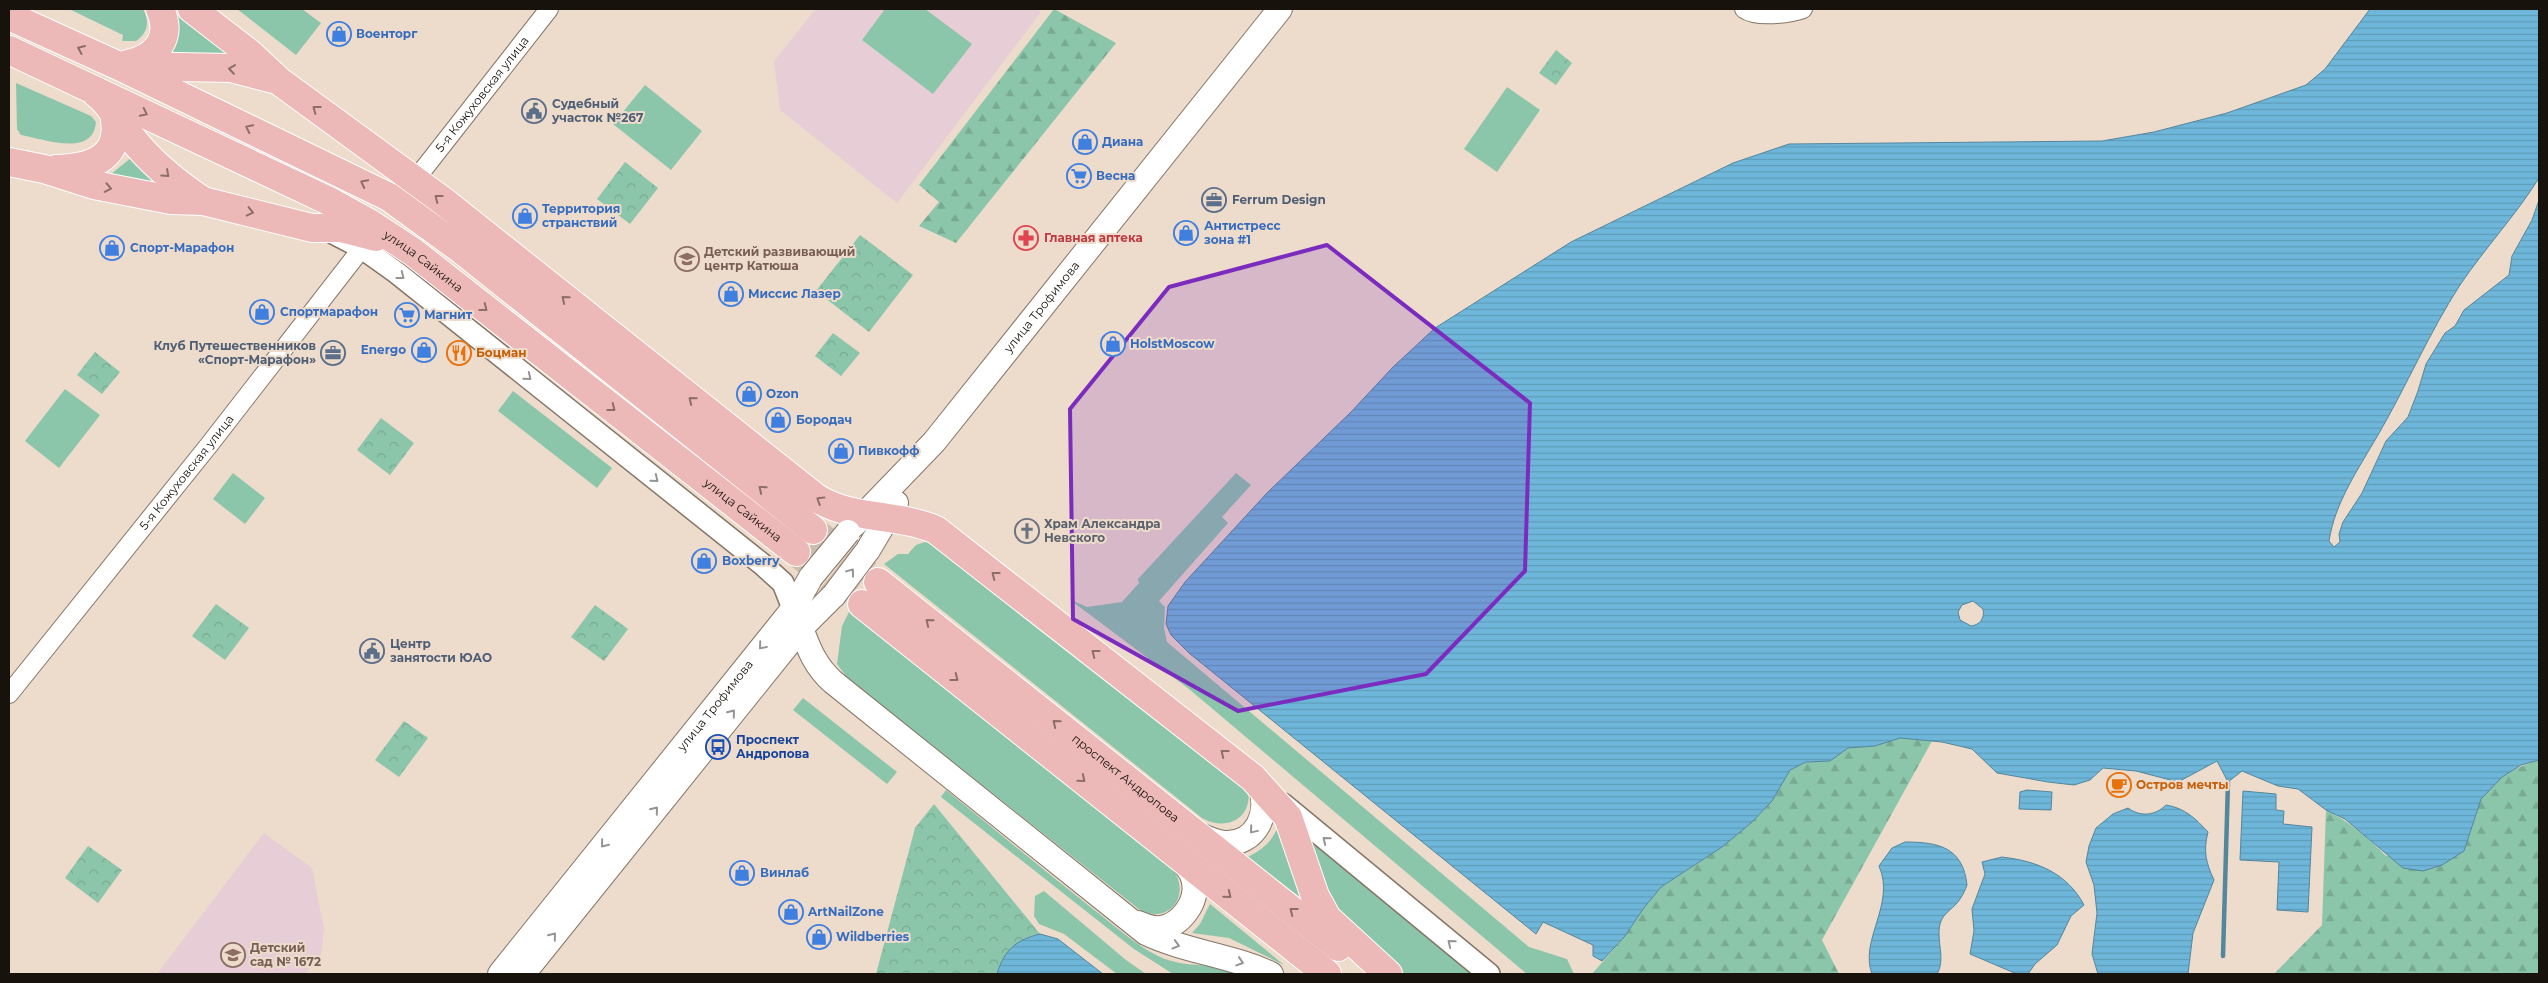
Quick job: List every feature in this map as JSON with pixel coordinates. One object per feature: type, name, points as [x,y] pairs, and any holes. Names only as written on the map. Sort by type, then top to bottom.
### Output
[{"type":"main road","points":[[119,66],[142,61],[151,56],[159,46],[165,34],[165,19],[160,9]]},
{"type":"main road","points":[[192,9],[249,53],[279,81],[415,180],[815,497],[825,504],[844,510],[910,520],[936,530],[1243,768],[1288,817],[1315,896],[1327,918],[1388,974]]},
{"type":"main road","name":"улица Трофимова","points":[[523,974],[797,618],[812,577],[848,532],[877,515],[1280,9]]},
{"type":"main road","points":[[9,16],[119,66],[373,188],[413,213],[813,530]]},
{"type":"main road","name":"улица Сайкина","points":[[20,55],[329,201],[404,246],[796,552]]},
{"type":"main road","points":[[119,66],[231,68],[279,81]]},
{"type":"main road","points":[[84,84],[100,96],[113,110],[144,154],[180,186],[203,201]]},
{"type":"main road","points":[[44,169],[80,168],[103,157],[111,147],[116,136],[117,125],[113,110]]},
{"type":"main road","points":[[9,162],[44,169],[94,186],[171,200],[203,201],[312,228],[342,228],[404,246]]},
{"type":"main road","name":"улица Трофимова","points":[[500,974],[797,618],[834,594],[868,550],[877,515]]},
{"type":"main road","name":"проспект Андропова","points":[[878,582],[1372,974]]},
{"type":"main road","points":[[862,604],[1327,974]]},
{"type":"main road","points":[[797,618],[810,654],[821,671],[833,682],[1146,933],[1162,941],[1235,960],[1271,974]]},
{"type":"main road","points":[[1192,832],[1223,843],[1236,842],[1248,837],[1264,815],[1265,799],[1260,786]]},
{"type":"main road","points":[[1119,912],[1147,926],[1160,928],[1174,923],[1184,914],[1192,902],[1194,880],[1188,868],[1176,854]]},
{"type":"street","name":"5-я Кожуховская улица","points":[[415,180],[549,9]]},
{"type":"street","points":[[1744,9],[1761,14],[1803,9]]},
{"type":"street","points":[[354,137],[462,250]]},
{"type":"street","points":[[278,177],[342,228],[362,248]]},
{"type":"street","points":[[312,228],[336,234],[362,248],[404,278],[762,564],[783,583],[797,618]]},
{"type":"street","name":"5-я Кожуховская улица","points":[[9,694],[209,445],[362,248]]},
{"type":"street","points":[[1260,786],[1489,974]]},
{"type":"highlighted area","points":[[1327,245],[1530,403],[1525,571],[1426,674],[1238,711],[1073,619],[1070,409],[1169,287]]},
{"type":"shaded area","points":[[820,9],[1037,9],[1041,12],[897,203],[780,110],[774,61],[814,11]]},
{"type":"shaded area","points":[[264,833],[312,868],[324,929],[321,955],[305,974],[157,974]]},
{"type":"green space","points":[[69,9],[143,9],[147,18],[147,27],[136,41],[122,41],[123,35]]},
{"type":"green space","points":[[170,9],[180,9],[251,61],[164,53]]},
{"type":"green space","points":[[237,9],[302,9],[321,23],[296,55]]},
{"type":"green space","points":[[885,9],[925,9],[972,44],[933,94],[862,40]]},
{"type":"green space","points":[[1054,9],[1116,43],[956,243],[919,226],[939,202],[919,185]]},
{"type":"green space","points":[[1556,50],[1572,63],[1556,85],[1539,73]]},
{"type":"green space","points":[[16,83],[91,116],[96,122],[93,133],[86,140],[66,144],[21,135],[17,129]]},
{"type":"green space","points":[[645,85],[702,131],[671,170],[613,124]]},
{"type":"green space","points":[[1507,87],[1540,110],[1497,172],[1464,149]]},
{"type":"green space","points":[[132,157],[177,191],[105,179]]},
{"type":"green space","points":[[625,162],[658,188],[630,224],[597,199]]},
{"type":"green space","points":[[860,235],[913,275],[869,332],[816,291]]},
{"type":"green space","points":[[833,333],[860,353],[841,376],[815,356]]},
{"type":"green space","points":[[95,352],[120,372],[102,394],[77,375]]},
{"type":"green space","points":[[65,389],[100,415],[59,468],[25,441]]},
{"type":"green space","points":[[513,391],[612,468],[597,488],[498,411]]},
{"type":"green space","points":[[381,418],[414,443],[390,475],[357,450]]},
{"type":"green space","points":[[233,473],[265,498],[245,524],[213,499]]},
{"type":"green space","points":[[1236,473],[1251,485],[1222,517],[1228,523],[1159,601],[1165,607],[1164,628],[1167,642],[1529,947],[1567,959],[1574,974],[1527,974],[1189,689],[1069,599],[1087,607],[1122,602],[1139,583],[1138,579]]},
{"type":"green space","points":[[931,540],[1248,789],[1246,808],[1242,815],[1229,823],[1211,822],[1202,818],[884,564],[898,554],[908,554],[916,545]]},
{"type":"green space","points":[[216,604],[249,628],[225,660],[192,636]]},
{"type":"green space","points":[[595,605],[628,629],[604,661],[571,637]]},
{"type":"green space","points":[[851,608],[1172,868],[1178,878],[1180,888],[1179,897],[1175,904],[1169,910],[1160,913],[1151,914],[1140,910],[849,680],[837,664],[842,626]]},
{"type":"green space","points":[[803,698],[897,772],[887,784],[793,710]]},
{"type":"green space","points":[[404,721],[428,738],[399,777],[375,760]]},
{"type":"green space","points":[[1900,738],[1932,741],[1822,940],[1839,974],[1592,974],[1625,936],[1661,887],[1722,847],[1751,823],[1772,801],[1790,770],[1806,762],[1830,761],[1848,748],[1875,746]]},
{"type":"green space","points":[[2539,760],[2539,974],[2274,974],[2322,925],[2326,810],[2358,830],[2386,856],[2464,851],[2476,810],[2486,791],[2507,774]]},
{"type":"green space","points":[[946,790],[1116,928],[1149,951],[1170,961],[1233,968],[1257,974],[1173,974],[1134,949],[941,797]]},
{"type":"green space","points":[[934,804],[1040,934],[1024,939],[1012,947],[1003,958],[997,974],[876,974],[915,828]]},
{"type":"green space","points":[[1279,825],[1306,902],[1248,857],[1267,844]]},
{"type":"green space","points":[[1305,831],[1475,974],[1405,974],[1380,954],[1335,912]]},
{"type":"green space","points":[[88,846],[122,870],[98,903],[65,878]]},
{"type":"green space","points":[[1044,891],[1126,960],[1146,974],[1117,974],[1064,934],[1039,924],[1034,916],[1035,896]]},
{"type":"green space","points":[[1210,904],[1284,965],[1229,938],[1192,933],[1200,924]]},
{"type":"water","points":[[2370,9],[2539,9],[2539,178],[2470,271],[2449,303],[2342,499],[2329,541],[2334,547],[2340,542],[2339,534],[2343,522],[2362,493],[2386,441],[2408,417],[2426,364],[2445,333],[2455,326],[2464,310],[2509,275],[2512,256],[2532,220],[2539,200],[2539,760],[2521,765],[2502,777],[2481,799],[2464,851],[2442,865],[2423,871],[2403,868],[2345,819],[2326,810],[2298,789],[2278,786],[2242,771],[2228,782],[2217,761],[2178,782],[2136,771],[2103,768],[2090,780],[2074,785],[1997,773],[1972,749],[1942,742],[1900,738],[1875,746],[1848,748],[1830,761],[1806,762],[1790,770],[1772,801],[1751,823],[1722,847],[1661,887],[1625,936],[1602,961],[1593,956],[1593,945],[1543,922],[1536,934],[1189,653],[1171,635],[1166,624],[1168,606],[1185,582],[1267,493],[1351,412],[1393,367],[1435,328],[1571,242],[1733,163],[1789,144],[2102,141],[2154,132],[2227,113],[2306,85],[2325,69]],"holes":[[[1973,601],[1983,609],[1982,618],[1977,624],[1971,626],[1960,620],[1958,612],[1962,605]]]},
{"type":"water","points":[[2027,790],[2052,792],[2051,810],[2019,809],[2020,792]]},
{"type":"water","points":[[2243,791],[2276,794],[2276,810],[2284,811],[2283,824],[2312,827],[2308,912],[2277,910],[2279,862],[2240,860]]},
{"type":"water","points":[[2166,805],[2184,811],[2208,832],[2206,857],[2214,880],[2193,933],[2188,974],[2098,974],[2092,954],[2097,913],[2094,885],[2086,862],[2089,846],[2096,828],[2113,814],[2128,808],[2137,813],[2147,814],[2162,809]]},
{"type":"water","points":[[1905,842],[1928,843],[1947,849],[1960,862],[1965,872],[1967,885],[1958,902],[1944,916],[1940,924],[1941,962],[1937,974],[1872,974],[1869,961],[1870,948],[1883,894],[1883,880],[1879,866],[1892,848]]},
{"type":"water","points":[[2002,857],[2027,862],[2050,870],[2069,885],[2084,905],[2071,916],[2057,945],[2035,964],[2028,974],[2017,974],[1970,954],[1974,931],[1972,909],[1985,874],[1982,862]]},
{"type":"water","points":[[1040,934],[1058,939],[1103,974],[997,974],[1003,958],[1012,947],[1024,939]]},
{"type":"waterway","points":[[2223,956],[2228,782]]},
{"type":"tunnel","points":[[813,530],[878,582]]},
{"type":"tunnel","points":[[796,552],[860,603]]},
{"type":"place","name":"Военторг","points":[[339,34]]},
{"type":"place","name":"Судебный участок №267","points":[[534,111]]},
{"type":"place","name":"Диана","points":[[1085,142]]},
{"type":"place","name":"Весна","points":[[1079,176]]},
{"type":"place","name":"Ferrum Design","points":[[1214,200]]},
{"type":"place","name":"Территория странствий","points":[[525,216]]},
{"type":"place","name":"Антистресс зона #1","points":[[1186,233]]},
{"type":"place","name":"Главная аптека","points":[[1026,238]]},
{"type":"place","name":"Спорт-Марафон","points":[[112,248]]},
{"type":"place","name":"Детский развивающий центр Катюша","points":[[687,259]]},
{"type":"place","name":"Миссис Лазер","points":[[731,294]]},
{"type":"place","name":"Спортмарафон","points":[[262,312]]},
{"type":"place","name":"Магнит","points":[[407,315]]},
{"type":"place","name":"HolstMoscow","points":[[1113,344]]},
{"type":"place","name":"Energo","points":[[424,350]]},
{"type":"place","name":"Клуб Путешественников «Спорт-Марафон»","points":[[333,353]]},
{"type":"place","name":"Боцман","points":[[459,353]]},
{"type":"place","name":"Ozon","points":[[749,394]]},
{"type":"place","name":"Бородач","points":[[778,420]]},
{"type":"place","name":"Пивкофф","points":[[841,451]]},
{"type":"place","name":"Храм Александра Невского","points":[[1027,531]]},
{"type":"place","name":"Boxberry","points":[[704,561]]},
{"type":"place","name":"Центр занятости ЮАО","points":[[372,651]]},
{"type":"place","name":"Проспект Андропова","points":[[718,747]]},
{"type":"place","name":"Остров мечты","points":[[2119,785]]},
{"type":"place","name":"Винлаб","points":[[742,873]]},
{"type":"place","name":"ArtNailZone","points":[[791,912]]},
{"type":"place","name":"Wildberries","points":[[819,937]]},
{"type":"place","name":"Детский сад № 1672","points":[[233,955]]}]
